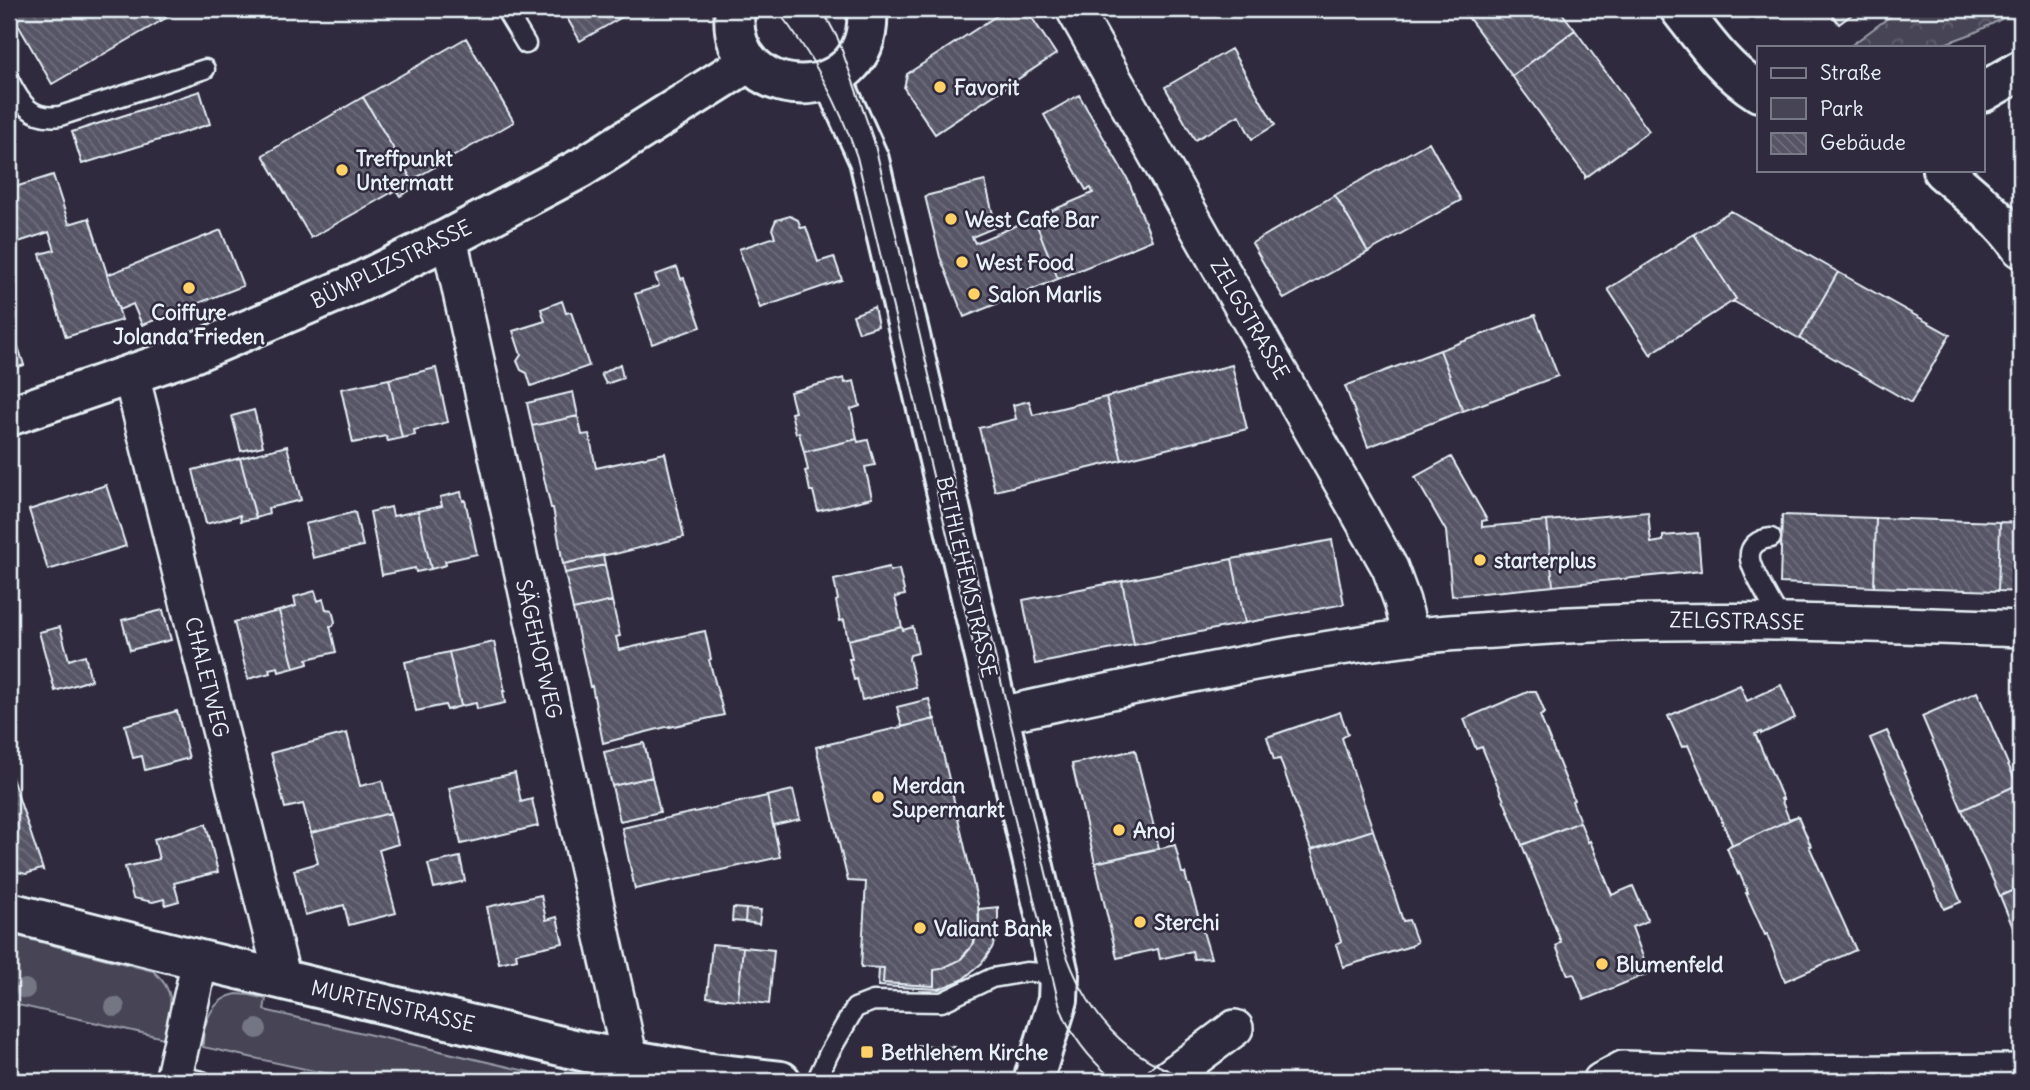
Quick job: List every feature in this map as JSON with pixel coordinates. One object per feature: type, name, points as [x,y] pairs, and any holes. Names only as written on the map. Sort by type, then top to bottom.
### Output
[{"type":"street","points":[[735,9],[735,29],[740,47],[749,62],[763,74],[779,82],[797,86],[816,84],[832,78],[849,66],[865,40],[867,9]]},
{"type":"street","name":"ZELGSTRASSE","points":[[1074,9],[1390,568],[1411,637]]},
{"type":"street","points":[[1680,9],[1717,58],[1757,91]]},
{"type":"street","name":"BÜMPLIZSTRASSE","points":[[9,416],[206,347],[358,283],[581,168],[749,62]]},
{"type":"street","points":[[1984,91],[2021,70]]},
{"type":"street","name":"BETHLEHEMSTRASSE","points":[[832,78],[869,160],[1059,974],[1058,1000],[1033,1081]]},
{"type":"street","points":[[1944,172],[1991,214],[2021,248]]},
{"type":"street","name":"SÄGEHOFWEG","points":[[449,238],[630,1060]]},
{"type":"street","name":"CHALETWEG","points":[[131,375],[283,980]]},
{"type":"street","name":"ZELGSTRASSE","points":[[1000,715],[1245,664],[1411,637],[1584,623],[1663,620],[2021,629]]},
{"type":"street","name":"MURTENSTRASSE","points":[[9,912],[573,1049],[630,1060],[780,1081]]},
{"type":"street","points":[[183,1079],[200,960]]},
{"type":"street","points":[[1164,1081],[1235,1028]]},
{"type":"street","points":[[1601,1081],[1623,1069],[1779,1074],[2021,1072]]},
{"type":"lane","points":[[505,9],[526,44]]},
{"type":"lane","points":[[9,80],[23,105],[31,111],[50,117],[205,69]]},
{"type":"lane","points":[[1770,538],[1761,539],[1754,544],[1750,562],[1781,621]]},
{"type":"lane","points":[[816,1081],[855,1008],[873,1001],[942,1002],[992,978],[1026,972],[1059,974]]},
{"type":"green space","points":[[1900,9],[2021,9],[1974,33],[1939,46],[1850,46]]},
{"type":"green space","points":[[9,934],[153,971],[169,994],[170,1010],[164,1038],[9,1003]]},
{"type":"green space","points":[[237,994],[266,999],[264,1010],[569,1081],[361,1081],[203,1047],[204,1030],[210,1013],[228,996]]},
{"type":"building","points":[[9,9],[154,9],[161,21],[52,84]]},
{"type":"building","points":[[154,9],[182,9],[161,21]]},
{"type":"building","points":[[562,9],[636,9],[580,41]]},
{"type":"building","points":[[1007,9],[1026,9],[1056,54],[935,134],[904,88],[907,74]]},
{"type":"building","points":[[1462,9],[1559,9],[1575,30],[1512,76]]},
{"type":"building","points":[[1828,9],[1859,9],[1839,24]]},
{"type":"building","points":[[1575,30],[1649,131],[1585,178],[1512,76]]},
{"type":"building","points":[[466,38],[514,122],[412,180],[363,97]]},
{"type":"building","points":[[1231,49],[1275,125],[1252,139],[1239,115],[1195,140],[1165,87]]},
{"type":"building","points":[[200,91],[210,124],[82,164],[72,132]]},
{"type":"building","points":[[1079,95],[1128,180],[1152,240],[1058,279],[1034,218],[1093,193],[1091,188],[1086,190],[1044,115]]},
{"type":"building","points":[[363,97],[412,180],[414,188],[400,196],[396,190],[311,238],[263,155]]},
{"type":"building","points":[[1429,142],[1461,200],[1368,252],[1335,195]]},
{"type":"building","points":[[53,175],[69,224],[89,218],[122,320],[66,337],[40,254],[55,250],[49,232],[9,245],[9,189]]},
{"type":"building","points":[[985,181],[996,227],[972,237],[975,243],[1034,218],[1058,279],[964,317],[940,257],[925,196]]},
{"type":"building","points":[[1335,195],[1368,252],[1284,299],[1252,243]]},
{"type":"building","points":[[1731,211],[1838,272],[1800,339],[1733,301],[1736,299],[1694,234]]},
{"type":"building","points":[[790,216],[798,220],[801,228],[806,227],[818,262],[834,257],[842,280],[760,308],[739,249],[775,237],[772,229],[776,220]]},
{"type":"building","points":[[221,230],[243,286],[142,325],[133,304],[119,310],[107,275]]},
{"type":"building","points":[[1694,234],[1736,299],[1651,355],[1608,289]]},
{"type":"building","points":[[677,267],[681,279],[684,278],[701,327],[652,344],[635,294],[659,286],[655,275]]},
{"type":"building","points":[[1838,272],[1950,335],[1911,403],[1800,339]]},
{"type":"building","points":[[562,301],[566,313],[571,312],[589,366],[531,386],[527,373],[521,370],[517,361],[521,355],[513,331],[545,321],[541,309]]},
{"type":"building","points":[[874,307],[878,326],[859,332],[853,315]]},
{"type":"building","points":[[1535,315],[1558,376],[1463,411],[1440,350]]},
{"type":"building","points":[[9,318],[24,365],[9,370]]},
{"type":"building","points":[[1440,350],[1463,411],[1368,447],[1345,386]]},
{"type":"building","points":[[620,364],[623,378],[606,384],[601,374]]},
{"type":"building","points":[[1232,365],[1247,429],[1122,460],[1106,397]]},
{"type":"building","points":[[436,368],[448,422],[414,430],[415,435],[402,438],[389,379]]},
{"type":"building","points":[[844,378],[845,383],[854,381],[860,406],[851,409],[857,439],[804,452],[791,413],[795,412],[790,392]]},
{"type":"building","points":[[389,379],[402,438],[388,441],[386,436],[353,443],[341,389]]},
{"type":"building","points":[[573,392],[578,416],[532,426],[527,403]]},
{"type":"building","points":[[1106,397],[1122,460],[995,491],[979,428],[1016,419],[1013,405],[1029,401],[1033,415]]},
{"type":"building","points":[[254,410],[263,446],[241,451],[232,416]]},
{"type":"building","points":[[578,416],[582,435],[589,434],[596,468],[665,453],[684,537],[563,564],[553,508],[532,426]]},
{"type":"building","points":[[857,439],[858,442],[868,440],[875,465],[865,467],[872,498],[818,511],[805,471],[808,470],[804,452]]},
{"type":"building","points":[[287,446],[301,500],[268,508],[269,514],[256,518],[240,458]]},
{"type":"building","points":[[1451,457],[1487,520],[1482,521],[1482,527],[1547,521],[1553,586],[1452,596],[1446,531],[1415,477]]},
{"type":"building","points":[[240,458],[256,518],[241,521],[240,515],[206,524],[193,470]]},
{"type":"building","points":[[106,485],[126,546],[48,570],[29,510]]},
{"type":"building","points":[[461,492],[477,554],[445,561],[446,565],[431,569],[418,511],[442,506],[440,497]]},
{"type":"building","points":[[391,507],[393,516],[418,511],[431,569],[416,572],[415,568],[382,575],[370,512]]},
{"type":"building","points":[[355,512],[363,546],[313,558],[305,524]]},
{"type":"building","points":[[1648,512],[1651,543],[1663,541],[1663,536],[1698,533],[1701,571],[1553,586],[1547,521]]},
{"type":"building","points":[[1782,515],[1876,518],[1874,587],[1780,583]]},
{"type":"building","points":[[1876,518],[2000,522],[1998,591],[1874,587]]},
{"type":"building","points":[[2000,522],[2021,523],[2021,592],[1998,591]]},
{"type":"building","points":[[1332,540],[1344,604],[1245,623],[1232,559]]},
{"type":"building","points":[[603,555],[605,565],[565,573],[563,564]]},
{"type":"building","points":[[1232,559],[1245,623],[1134,645],[1122,581]]},
{"type":"building","points":[[605,565],[612,601],[573,610],[565,573]]},
{"type":"building","points":[[889,567],[890,571],[899,569],[905,595],[895,597],[902,627],[848,640],[844,620],[840,621],[834,580]]},
{"type":"building","points":[[1122,581],[1134,645],[1035,664],[1023,600]]},
{"type":"building","points":[[315,591],[318,601],[323,599],[326,609],[332,610],[335,622],[330,626],[336,652],[307,659],[308,664],[294,668],[279,611],[296,606],[294,597]]},
{"type":"building","points":[[612,601],[620,636],[616,637],[619,650],[705,631],[711,659],[709,660],[724,715],[603,743],[573,610]]},
{"type":"building","points":[[163,610],[171,640],[130,650],[122,620]]},
{"type":"building","points":[[279,611],[294,668],[279,672],[278,667],[269,669],[270,673],[248,679],[234,622]]},
{"type":"building","points":[[60,627],[69,660],[85,655],[91,680],[55,691],[39,632]]},
{"type":"building","points":[[902,627],[903,630],[913,627],[918,653],[910,655],[909,659],[916,687],[862,700],[849,659],[852,659],[848,640]]},
{"type":"building","points":[[494,642],[505,691],[505,703],[477,709],[476,703],[461,706],[449,652]]},
{"type":"building","points":[[449,652],[461,706],[447,710],[445,705],[416,711],[405,662]]},
{"type":"building","points":[[1740,685],[1747,701],[1781,685],[1795,718],[1761,734],[1755,734],[1789,819],[1798,816],[1727,848],[1732,844],[1688,745],[1682,747],[1668,716]]},
{"type":"building","points":[[1530,691],[1536,691],[1545,713],[1540,716],[1574,800],[1572,801],[1580,822],[1522,845],[1482,747],[1476,749],[1464,719]]},
{"type":"building","points":[[1977,692],[2017,785],[1962,810],[1922,716]]},
{"type":"building","points":[[929,699],[934,719],[902,727],[897,707]]},
{"type":"building","points":[[177,711],[189,758],[145,770],[142,756],[133,758],[125,725]]},
{"type":"building","points":[[1340,712],[1348,734],[1342,738],[1373,830],[1311,850],[1280,759],[1274,760],[1267,737]]},
{"type":"building","points":[[935,719],[978,904],[979,928],[970,949],[960,960],[934,970],[934,986],[883,983],[884,968],[861,967],[866,882],[848,881],[816,747]]},
{"type":"building","points":[[1887,731],[1961,902],[1944,909],[1870,738]]},
{"type":"building","points":[[347,733],[360,786],[382,781],[390,813],[311,833],[303,804],[285,808],[271,753]]},
{"type":"building","points":[[644,743],[652,777],[612,786],[604,752]]},
{"type":"building","points":[[1135,750],[1159,848],[1095,863],[1072,764]]},
{"type":"building","points":[[9,769],[43,870],[26,874],[9,870]]},
{"type":"building","points":[[515,773],[521,802],[532,799],[538,826],[461,844],[449,788]]},
{"type":"building","points":[[652,777],[660,812],[620,821],[612,786]]},
{"type":"building","points":[[2017,785],[2021,794],[2021,887],[2000,896],[1962,810]]},
{"type":"building","points":[[793,790],[800,819],[773,825],[767,796]]},
{"type":"building","points":[[767,796],[780,857],[635,889],[622,828]]},
{"type":"building","points":[[390,813],[398,844],[379,850],[396,913],[349,925],[344,905],[305,915],[294,870],[318,863],[311,833]]},
{"type":"building","points":[[1798,816],[1856,950],[1785,981],[1767,934],[1765,935],[1727,848]]},
{"type":"building","points":[[1580,822],[1612,895],[1633,886],[1648,921],[1632,927],[1649,973],[1584,1000],[1574,974],[1568,975],[1556,946],[1561,942],[1522,845]]},
{"type":"building","points":[[206,824],[218,872],[174,883],[179,901],[165,905],[164,899],[153,902],[133,898],[125,867],[159,859],[154,839]]},
{"type":"building","points":[[1373,830],[1403,921],[1409,920],[1417,942],[1343,967],[1336,944],[1341,941],[1311,850]]},
{"type":"building","points":[[1175,845],[1211,958],[1194,959],[1192,951],[1160,959],[1158,949],[1117,958],[1095,863]]},
{"type":"building","points":[[460,857],[465,881],[434,888],[428,864]]},
{"type":"building","points":[[2021,887],[2021,947],[2000,896]]},
{"type":"building","points":[[541,895],[546,920],[557,917],[563,943],[516,953],[517,959],[499,963],[487,907]]},
{"type":"building","points":[[998,907],[998,932],[992,948],[982,963],[962,980],[939,989],[878,986],[879,968],[884,968],[883,983],[934,986],[934,970],[960,960],[974,943],[979,928],[979,909]]},
{"type":"building","points":[[733,908],[746,909],[745,922],[732,921]]},
{"type":"building","points":[[746,909],[761,910],[759,924],[745,922]]},
{"type":"building","points":[[712,944],[743,947],[738,1000],[707,997]]},
{"type":"building","points":[[743,947],[774,950],[769,1004],[738,1000]]},
{"type":"building","points":[[913,1045],[955,1047],[955,1059],[913,1057]]},
{"type":"tram line","points":[[776,9],[823,80],[842,117],[857,157],[1058,1000],[1067,1024],[1080,1045],[1115,1081]]},
{"type":"tram line","points":[[822,9],[838,39],[874,141],[1063,945],[1084,993],[1112,1031],[1129,1047],[1149,1060],[1171,1072],[1197,1081]]},
{"type":"place","name":"Favorit","points":[[940,87]]},
{"type":"place","name":"Treffpunkt Untermatt","points":[[342,170]]},
{"type":"place","name":"West Cafe Bar","points":[[951,219]]},
{"type":"place","name":"West Food","points":[[962,262]]},
{"type":"place","name":"Coiffure Jolanda Frieden","points":[[189,288]]},
{"type":"place","name":"Salon Marlis","points":[[974,294]]},
{"type":"place","name":"starterplus","points":[[1480,560]]},
{"type":"place","name":"Merdan Supermarkt","points":[[878,797]]},
{"type":"place","name":"Anoj","points":[[1119,830]]},
{"type":"place","name":"Sterchi","points":[[1140,922]]},
{"type":"place","name":"Valiant Bank","points":[[920,928]]},
{"type":"place","name":"Blumenfeld","points":[[1602,964]]},
{"type":"place","name":"Bethlehem Kirche","points":[[867,1052]]}]
